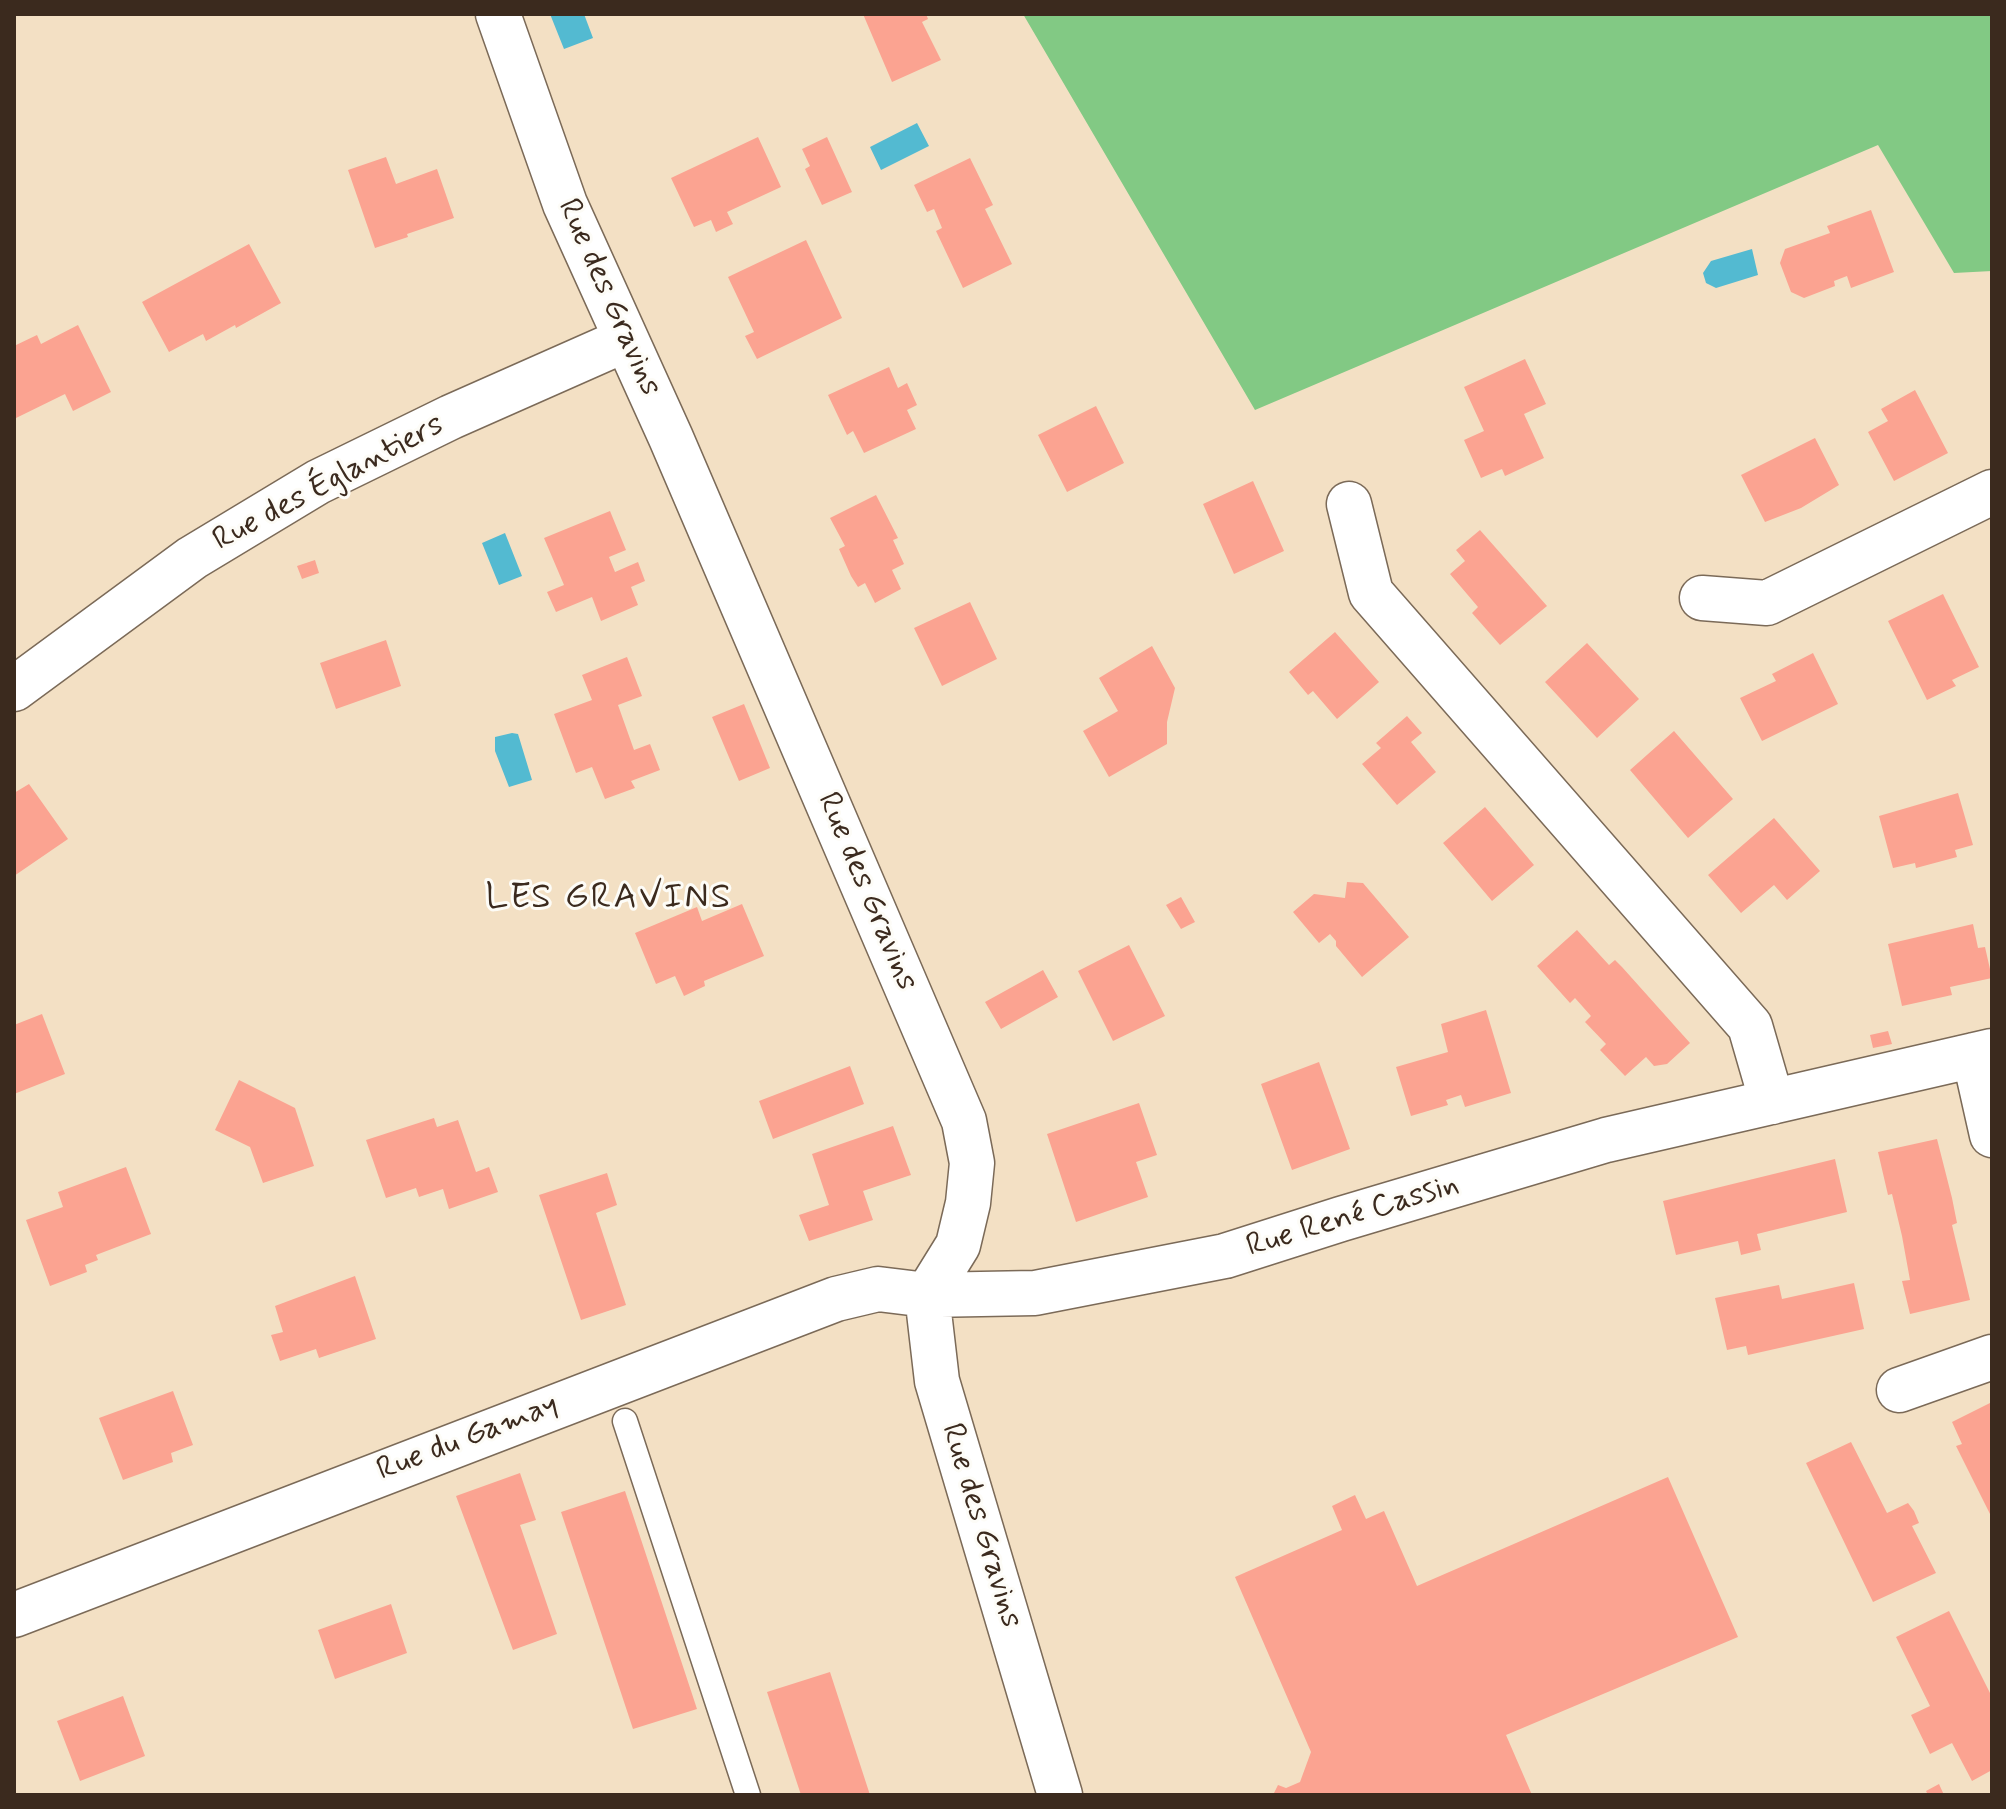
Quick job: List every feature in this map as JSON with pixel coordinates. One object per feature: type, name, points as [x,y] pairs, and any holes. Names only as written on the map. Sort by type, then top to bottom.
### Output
[{"type":"street","name":"Rue des Gravins","points":[[498,14],[565,204],[671,438],[964,1121],[972,1163],[968,1203],[958,1245],[927,1295],[937,1381],[1060,1795]]},
{"type":"street","name":"Rue des Églantiers","points":[[14,689],[192,558],[318,482],[451,417],[625,340]]},
{"type":"street","points":[[1702,598],[1767,603],[1992,492]]},
{"type":"street","points":[[1349,504],[1371,593],[1750,1026],[1772,1102]]},
{"type":"street","name":"Rue René Cassin","points":[[927,1295],[1035,1293],[1225,1256],[1606,1140],[1983,1053]]},
{"type":"street","points":[[1983,1053],[1992,1135]]},
{"type":"street","name":"Rue du Gamay","points":[[14,1615],[836,1299],[878,1289],[927,1295]]},
{"type":"street","points":[[1899,1390],[1992,1357]]},
{"type":"lane","points":[[625,1421],[748,1795]]},
{"type":"green space","points":[[1023,14],[1992,14],[1992,271],[1954,273],[1878,145],[1255,410]]},
{"type":"water","points":[[550,14],[584,14],[593,38],[564,49]]},
{"type":"water","points":[[917,123],[929,146],[881,170],[870,147]]},
{"type":"water","points":[[1752,249],[1758,275],[1716,288],[1706,283],[1703,273],[1711,261]]},
{"type":"water","points":[[505,533],[522,576],[499,585],[482,543]]},
{"type":"water","points":[[518,734],[532,780],[509,787],[495,751],[495,737]]},
{"type":"building","points":[[863,14],[926,14],[928,19],[922,22],[941,60],[892,82]]},
{"type":"building","points":[[758,137],[781,187],[727,212],[733,224],[716,232],[711,220],[694,227],[671,178]]},
{"type":"building","points":[[827,137],[852,192],[822,205],[805,169],[810,166],[802,149]]},
{"type":"building","points":[[386,157],[396,184],[437,169],[454,218],[375,248],[348,170]]},
{"type":"building","points":[[970,158],[993,205],[985,209],[1012,264],[963,288],[936,231],[942,228],[934,209],[927,212],[914,185]]},
{"type":"building","points":[[1871,210],[1894,272],[1851,288],[1847,276],[1834,281],[1835,286],[1804,298],[1791,292],[1780,263],[1785,249],[1830,233],[1827,226]]},
{"type":"building","points":[[806,240],[842,318],[757,359],[745,336],[754,332],[728,277]]},
{"type":"building","points":[[249,244],[281,303],[236,328],[235,325],[206,341],[203,334],[169,352],[142,302]]},
{"type":"building","points":[[78,325],[111,392],[73,411],[65,394],[14,419],[14,346],[37,335],[41,344]]},
{"type":"building","points":[[1525,359],[1546,404],[1524,414],[1544,458],[1505,476],[1502,469],[1481,478],[1464,440],[1484,431],[1464,387]]},
{"type":"building","points":[[889,367],[898,388],[907,383],[917,405],[907,410],[916,429],[864,453],[853,431],[847,435],[828,395]]},
{"type":"building","points":[[1915,390],[1948,453],[1894,481],[1868,432],[1888,421],[1881,409]]},
{"type":"building","points":[[1096,406],[1124,463],[1067,492],[1038,435]]},
{"type":"building","points":[[1815,438],[1839,485],[1801,508],[1765,522],[1741,475]]},
{"type":"building","points":[[1253,481],[1284,551],[1234,574],[1203,504]]},
{"type":"building","points":[[876,495],[898,538],[893,540],[904,564],[892,570],[901,589],[875,603],[865,583],[858,587],[851,576],[839,549],[845,546],[830,518]]},
{"type":"building","points":[[610,511],[626,550],[609,557],[615,572],[638,562],[645,581],[631,587],[638,605],[601,621],[592,597],[556,612],[547,592],[564,585],[544,538]]},
{"type":"building","points":[[1480,530],[1547,606],[1500,645],[1472,613],[1478,607],[1450,574],[1465,561],[1456,550]]},
{"type":"building","points":[[315,560],[319,573],[302,579],[297,566]]},
{"type":"building","points":[[1943,594],[1979,667],[1952,680],[1956,686],[1927,700],[1888,621]]},
{"type":"building","points":[[970,602],[997,659],[942,686],[914,628]]},
{"type":"building","points":[[1335,632],[1379,682],[1337,719],[1313,691],[1308,695],[1289,672]]},
{"type":"building","points":[[386,640],[401,686],[336,709],[320,663]]},
{"type":"building","points":[[1587,643],[1639,699],[1597,738],[1545,682]]},
{"type":"building","points":[[1152,646],[1175,688],[1167,722],[1167,744],[1109,777],[1083,731],[1118,711],[1099,678]]},
{"type":"building","points":[[1813,653],[1838,704],[1762,741],[1740,698],[1776,681],[1772,674]]},
{"type":"building","points":[[627,657],[642,696],[618,705],[634,750],[650,744],[660,770],[631,781],[635,788],[605,799],[592,767],[576,773],[554,714],[592,700],[582,675]]},
{"type":"building","points":[[744,704],[770,768],[739,781],[712,717]]},
{"type":"building","points":[[1407,716],[1422,733],[1411,742],[1436,772],[1397,805],[1362,764],[1381,748],[1376,743]]},
{"type":"building","points":[[1674,731],[1733,799],[1688,838],[1630,770]]},
{"type":"building","points":[[29,784],[68,839],[14,876],[14,793]]},
{"type":"building","points":[[1958,793],[1973,845],[1955,850],[1957,857],[1916,868],[1915,863],[1893,868],[1879,816]]},
{"type":"building","points":[[1485,807],[1534,865],[1492,901],[1443,843]]},
{"type":"building","points":[[1774,818],[1820,871],[1787,900],[1774,885],[1741,913],[1708,875]]},
{"type":"building","points":[[1347,882],[1363,883],[1409,937],[1362,977],[1330,934],[1319,943],[1293,912],[1314,894],[1345,898]]},
{"type":"building","points":[[1181,897],[1195,922],[1181,929],[1166,905]]},
{"type":"building","points":[[742,904],[764,956],[704,981],[705,986],[684,996],[675,976],[656,984],[635,933],[697,907],[702,921]]},
{"type":"building","points":[[1973,924],[1978,948],[1985,947],[1992,978],[1950,987],[1952,995],[1902,1006],[1888,944]]},
{"type":"building","points":[[1577,930],[1609,965],[1615,960],[1622,967],[1690,1043],[1667,1064],[1654,1066],[1646,1057],[1625,1076],[1600,1050],[1606,1044],[1585,1022],[1591,1016],[1575,998],[1570,1003],[1537,966]]},
{"type":"building","points":[[1129,945],[1165,1016],[1113,1041],[1078,971]]},
{"type":"building","points":[[1043,970],[1058,997],[1001,1029],[985,1002]]},
{"type":"building","points":[[1486,1010],[1511,1093],[1465,1107],[1461,1095],[1446,1100],[1448,1105],[1411,1116],[1396,1067],[1448,1052],[1441,1024]]},
{"type":"building","points":[[42,1014],[65,1074],[14,1094],[14,1025]]},
{"type":"building","points":[[1888,1031],[1892,1044],[1873,1048],[1870,1035]]},
{"type":"building","points":[[1319,1062],[1350,1149],[1292,1170],[1261,1084]]},
{"type":"building","points":[[850,1066],[864,1104],[773,1139],[759,1101]]},
{"type":"building","points":[[239,1080],[295,1108],[314,1166],[263,1183],[250,1147],[215,1130]]},
{"type":"building","points":[[1139,1103],[1157,1155],[1136,1162],[1148,1197],[1076,1222],[1047,1134]]},
{"type":"building","points":[[434,1118],[437,1127],[458,1120],[476,1172],[489,1167],[498,1192],[449,1209],[443,1189],[419,1197],[416,1188],[386,1198],[366,1140]]},
{"type":"building","points":[[893,1126],[911,1175],[863,1191],[873,1220],[809,1241],[799,1215],[829,1205],[812,1154]]},
{"type":"building","points":[[1937,1139],[1952,1198],[1957,1223],[1952,1225],[1970,1300],[1910,1314],[1902,1281],[1910,1280],[1902,1236],[1878,1152]]},
{"type":"building","points":[[1835,1159],[1847,1212],[1757,1234],[1761,1250],[1741,1255],[1738,1241],[1676,1255],[1663,1201]]},
{"type":"building","points":[[126,1167],[151,1234],[96,1255],[98,1260],[85,1265],[87,1272],[50,1286],[26,1220],[63,1207],[58,1192]]},
{"type":"building","points":[[607,1173],[617,1205],[596,1213],[626,1305],[581,1320],[539,1195]]},
{"type":"building","points":[[355,1276],[376,1339],[319,1358],[316,1349],[280,1361],[271,1335],[283,1332],[275,1306]]},
{"type":"building","points":[[1854,1283],[1864,1329],[1748,1355],[1746,1346],[1727,1350],[1715,1298],[1779,1285],[1782,1299]]},
{"type":"building","points":[[173,1391],[193,1445],[171,1453],[173,1462],[123,1480],[99,1418]]},
{"type":"building","points":[[1992,1402],[1992,1518],[1956,1446],[1962,1444],[1952,1422]]},
{"type":"building","points":[[1851,1442],[1887,1513],[1908,1503],[1914,1511],[1919,1523],[1912,1526],[1936,1573],[1873,1602],[1806,1463]]},
{"type":"building","points":[[520,1473],[536,1520],[520,1525],[557,1634],[513,1650],[456,1496]]},
{"type":"building","points":[[1668,1477],[1738,1637],[1506,1735],[1532,1795],[1273,1795],[1278,1785],[1286,1788],[1300,1782],[1311,1752],[1235,1577],[1342,1530],[1332,1506],[1355,1495],[1366,1519],[1384,1511],[1417,1586]]},
{"type":"building","points":[[625,1491],[697,1709],[633,1729],[561,1512]]},
{"type":"building","points":[[391,1604],[407,1653],[335,1679],[318,1630]]},
{"type":"building","points":[[1949,1611],[1992,1697],[1992,1770],[1972,1781],[1952,1743],[1930,1754],[1911,1715],[1930,1706],[1896,1637]]},
{"type":"building","points":[[830,1672],[870,1795],[801,1795],[767,1692]]},
{"type":"building","points":[[123,1696],[145,1756],[80,1781],[57,1721]]},
{"type":"building","points":[[1939,1784],[1944,1795],[1928,1795],[1926,1791]]},
{"type":"district","name":"LES GRAVINS","points":[[609,899]]}]
